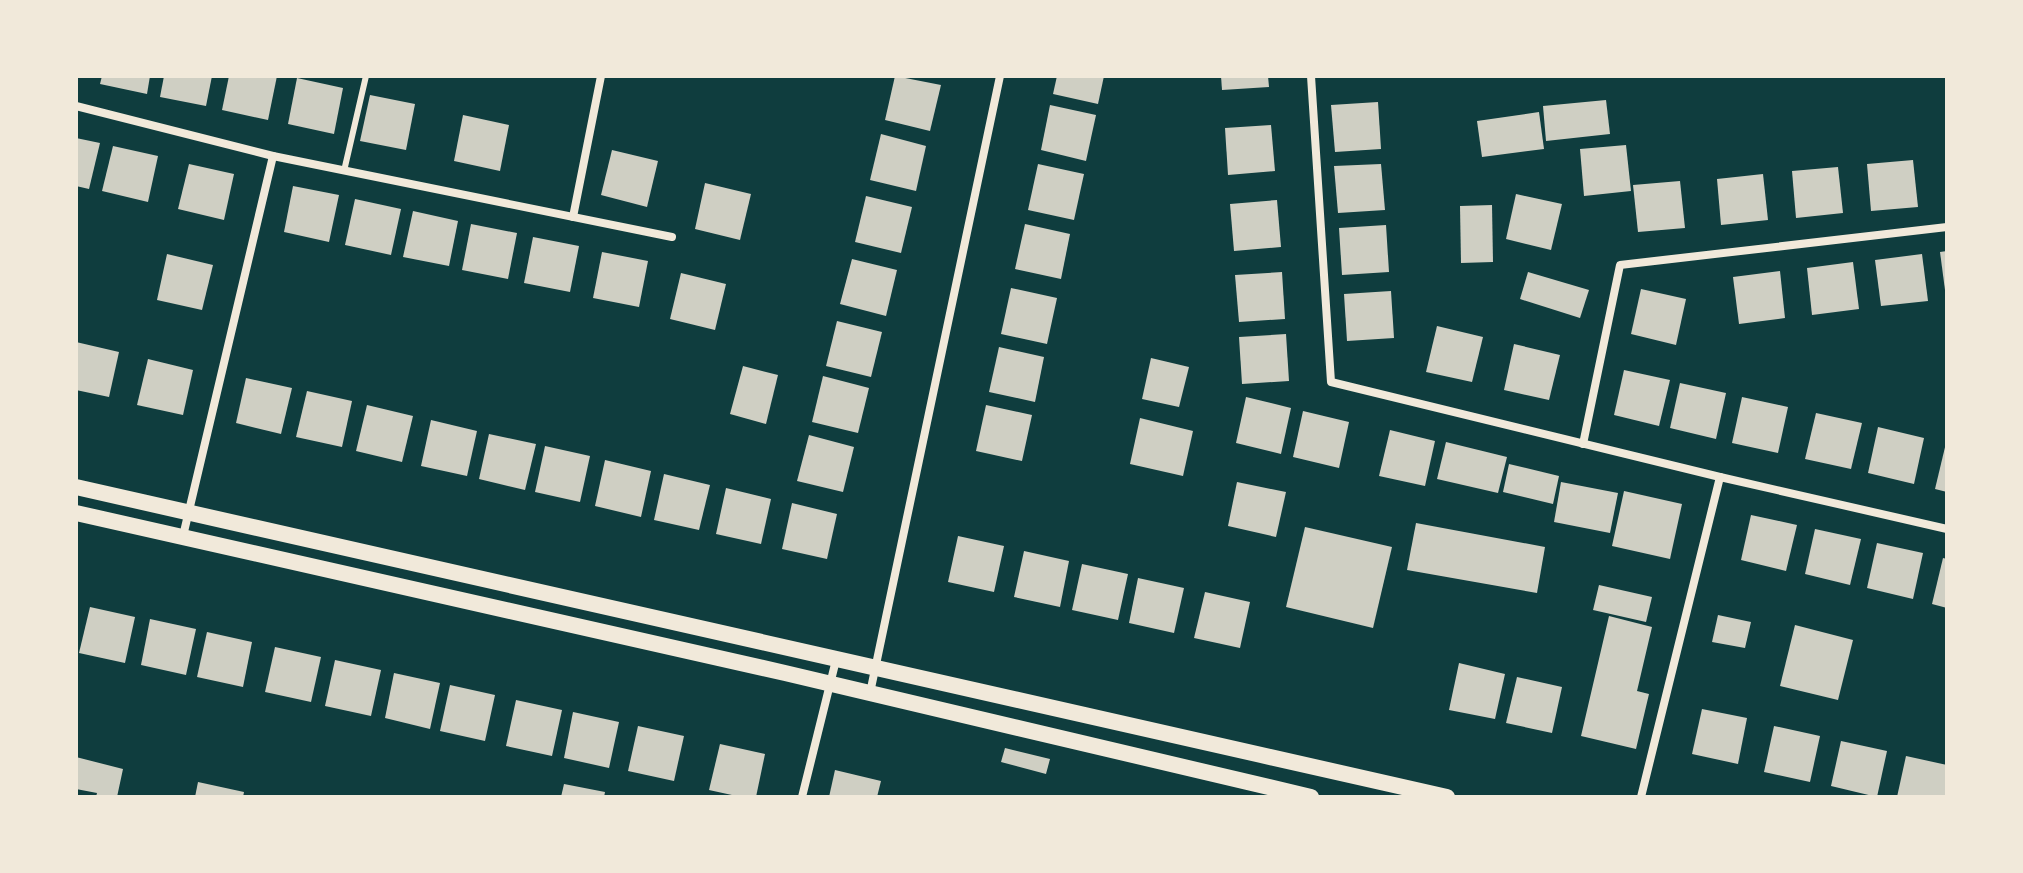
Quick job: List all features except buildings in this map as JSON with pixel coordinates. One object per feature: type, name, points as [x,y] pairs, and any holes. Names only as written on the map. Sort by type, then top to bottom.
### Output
[{"type":"main road","points":[[76,487],[1447,797]]},
{"type":"main road","points":[[76,513],[870,693],[1311,797]]},
{"type":"street","points":[[573,217],[601,76]]},
{"type":"street","points":[[870,693],[1000,76]]},
{"type":"street","points":[[1311,76],[1331,382],[1947,529]]},
{"type":"street","points":[[76,106],[273,156],[672,237]]},
{"type":"street","points":[[183,537],[273,156]]},
{"type":"street","points":[[1583,444],[1620,265],[1947,227]]},
{"type":"street","points":[[1641,797],[1720,477]]},
{"type":"street","points":[[802,797],[836,660]]},
{"type":"lane","points":[[344,171],[366,76]]}]
